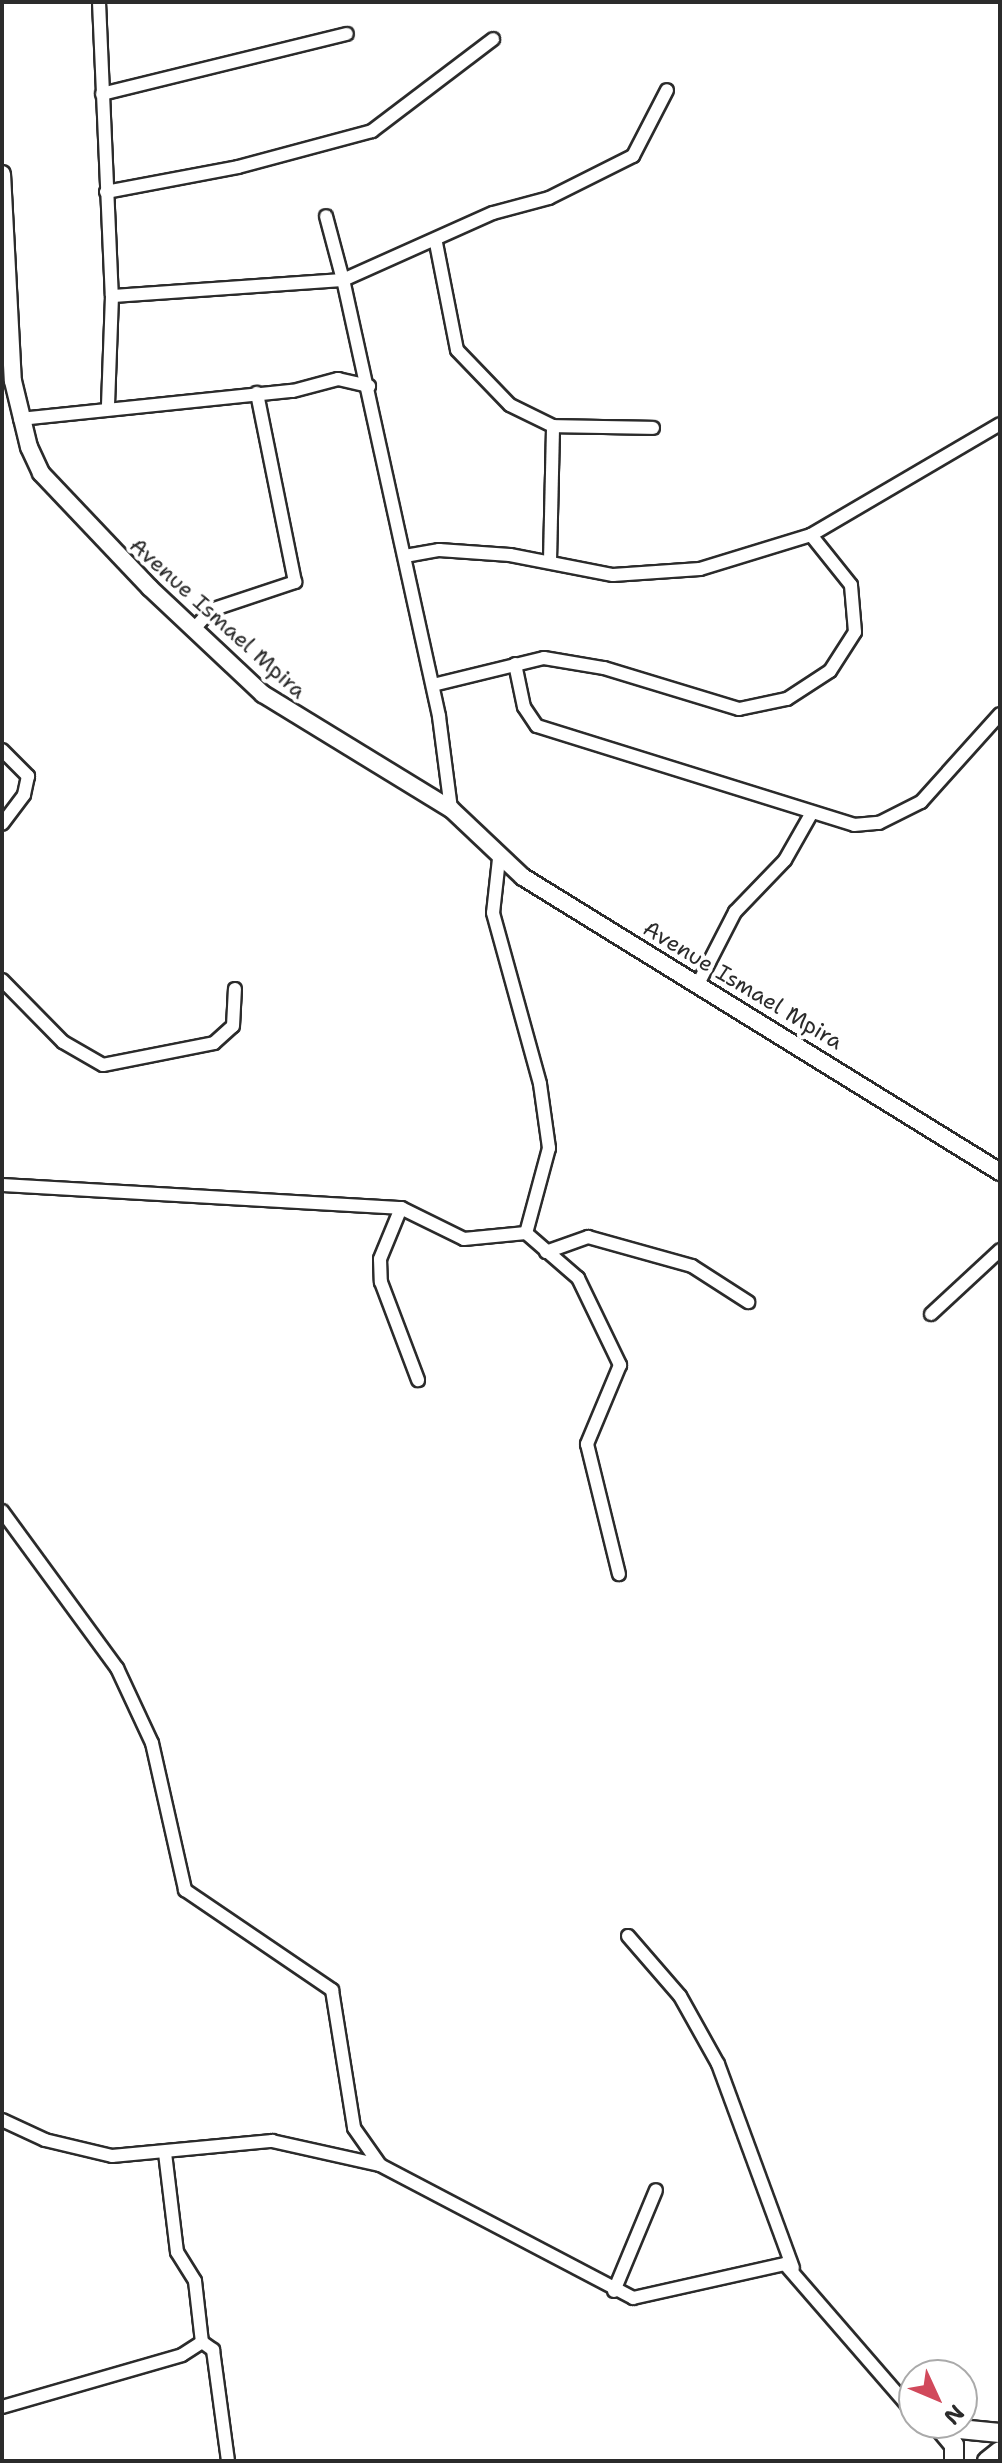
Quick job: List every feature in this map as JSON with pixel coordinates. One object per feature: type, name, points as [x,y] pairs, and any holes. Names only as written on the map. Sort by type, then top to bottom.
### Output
[{"type":"highway","points":[[978,2430],[1000,2433]]},
{"type":"highway","points":[[949,2439],[954,2445],[954,2461]]},
{"type":"highway","points":[[987,2461],[1000,2451]]},
{"type":"main road","name":"Avenue Ismael Mpira","points":[[2,174],[20,419],[41,473],[193,630],[295,718],[451,809],[499,859],[1000,1172]]},
{"type":"street","points":[[99,2],[112,296],[108,407]]},
{"type":"street","points":[[102,94],[347,34]]},
{"type":"street","points":[[106,192],[238,167],[372,131],[493,39]]},
{"type":"street","points":[[112,296],[343,280],[436,243],[633,156],[667,90]]},
{"type":"street","points":[[326,216],[369,386],[433,685],[451,809]]},
{"type":"street","points":[[436,243],[457,350],[510,405],[553,426],[653,428]]},
{"type":"street","points":[[20,419],[257,393],[338,379],[369,386]]},
{"type":"street","points":[[193,630],[211,610],[295,582],[257,393]]},
{"type":"street","points":[[405,556],[439,550],[550,561],[661,577],[811,535],[1000,424]]},
{"type":"street","points":[[550,561],[553,426]]},
{"type":"street","points":[[433,685],[544,658],[604,668],[739,709],[787,699],[830,671],[855,632],[851,585],[811,535]]},
{"type":"street","points":[[515,664],[524,707],[537,726],[810,816],[854,825],[900,814],[931,791],[1000,714]]},
{"type":"street","points":[[2,750],[28,776],[24,795],[2,824]]},
{"type":"street","points":[[699,982],[735,912],[785,860],[810,816]]},
{"type":"street","points":[[499,859],[493,913],[540,1084],[549,1148],[526,1233]]},
{"type":"street","points":[[2,980],[63,1042],[103,1065],[214,1043],[233,1026],[235,989]]},
{"type":"street","points":[[2,1185],[401,1208],[464,1239],[526,1233],[578,1278],[618,1350],[617,1375],[587,1444],[619,1574]]},
{"type":"street","points":[[401,1208],[380,1259],[381,1282],[418,1380]]},
{"type":"street","points":[[546,1252],[588,1237],[692,1266],[748,1302]]},
{"type":"street","points":[[931,1314],[1000,1250]]},
{"type":"street","points":[[2,1511],[117,1668],[152,1743],[185,1890],[332,1990],[354,2128],[380,2165]]},
{"type":"street","points":[[628,1936],[680,1996],[718,2064],[793,2268],[898,2394]]},
{"type":"street","points":[[2,2120],[92,2154],[165,2153],[272,2141],[380,2165],[614,2291],[652,2297],[747,2270],[793,2268]]},
{"type":"street","points":[[165,2153],[177,2252],[195,2281],[202,2342],[213,2350],[228,2461]]},
{"type":"street","points":[[614,2291],[656,2190]]},
{"type":"street","points":[[2,2407],[182,2355],[202,2342]]}]
